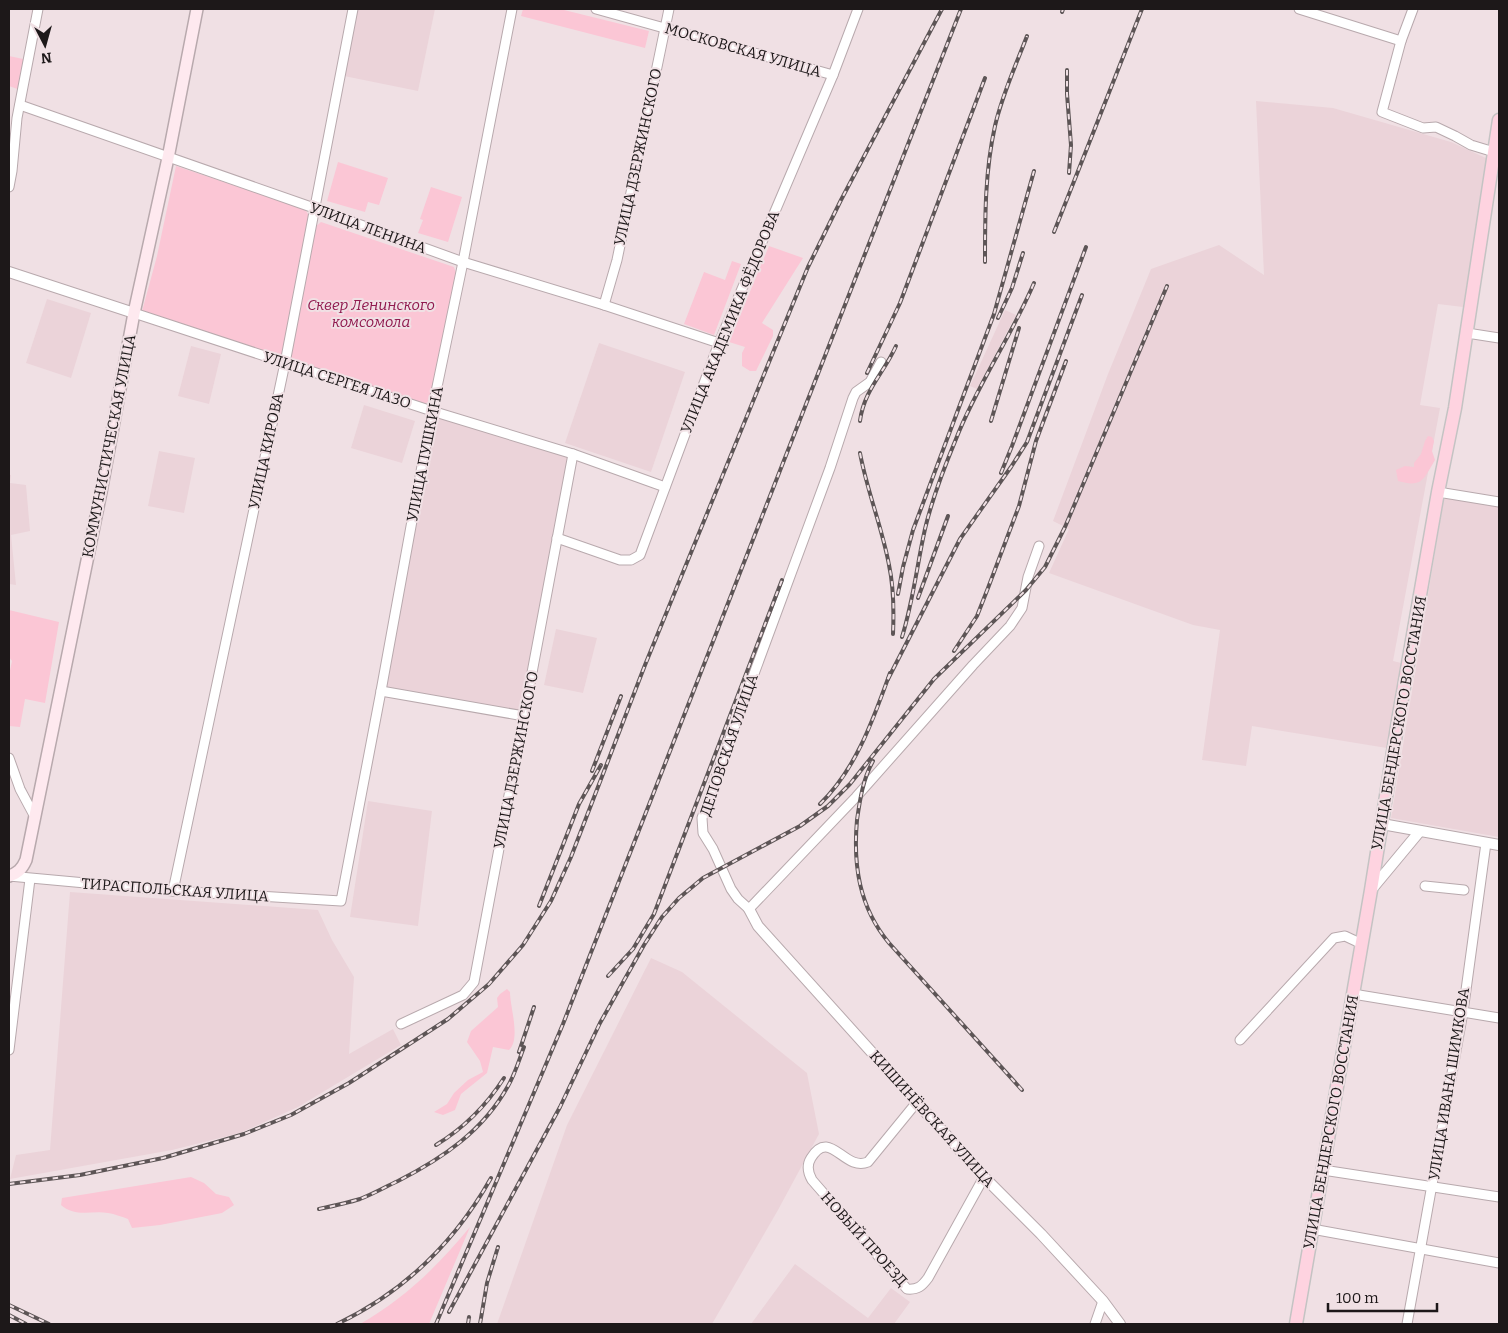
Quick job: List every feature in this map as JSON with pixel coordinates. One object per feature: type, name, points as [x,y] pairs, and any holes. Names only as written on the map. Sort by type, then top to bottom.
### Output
[{"type":"main road","name":"КОММУНИСТИЧЕСКАЯ УЛИЦА","points":[[9,876],[16,874],[23,867],[35,817],[134,313],[168,158],[197,9]]},
{"type":"main road","name":"УЛИЦА БЕНДЕРСКОГО ВОССТАНИЯ","points":[[1296,1324],[1362,944],[1393,749],[1438,492],[1456,408],[1495,174],[1494,152],[1499,120]]},
{"type":"street","points":[[9,187],[20,105],[38,9]]},
{"type":"street","name":"УЛИЦА КИРОВА","points":[[173,891],[285,363],[353,9]]},
{"type":"street","name":"УЛИЦА ПУШКИНА","points":[[341,901],[432,411],[512,9]]},
{"type":"street","name":"МОСКОВСКАЯ УЛИЦА","points":[[596,9],[832,75]]},
{"type":"street","name":"УЛИЦА ДЗЕРЖИНСКОГО","points":[[604,305],[617,260],[668,9]]},
{"type":"street","name":"УЛИЦА АКАДЕМИКА ФЁДОРОВА","points":[[556,538],[626,561],[636,558],[642,551],[719,343],[858,9]]},
{"type":"street","points":[[1300,9],[1401,41]]},
{"type":"street","points":[[1413,9],[1401,41],[1382,112],[1423,128],[1436,127],[1471,145],[1494,152]]},
{"type":"street","name":"УЛИЦА ЛЕНИНА","points":[[20,105],[463,262],[604,305],[719,343]]},
{"type":"street","name":"УЛИЦА СЕРГЕЯ ЛАЗО","points":[[9,272],[432,411],[573,454],[665,487]]},
{"type":"street","points":[[1467,333],[1499,338]]},
{"type":"street","name":"ДЕПОВСКАЯ УЛИЦА","points":[[749,909],[731,889],[703,833],[702,818],[853,398],[856,392],[870,382],[881,362]]},
{"type":"street","name":"УЛИЦА ДЗЕРЖИНСКОГО","points":[[401,1024],[463,995],[474,982],[545,612],[556,538],[573,454]]},
{"type":"street","points":[[1438,492],[1499,502]]},
{"type":"street","points":[[749,909],[856,797],[973,664],[1010,626],[1020,613],[1028,577],[1039,546]]},
{"type":"street","points":[[381,691],[524,716]]},
{"type":"street","points":[[9,758],[20,790],[35,817]]},
{"type":"street","points":[[1382,824],[1499,845]]},
{"type":"street","points":[[1371,890],[1420,831]]},
{"type":"street","name":"УЛИЦА ИВАНА ШИМКОВА","points":[[1407,1324],[1462,1012],[1486,843]]},
{"type":"street","name":"ТИРАСПОЛЬСКАЯ УЛИЦА","points":[[9,876],[173,891],[341,901]]},
{"type":"street","points":[[9,1050],[30,878]]},
{"type":"street","points":[[1425,886],[1464,890]]},
{"type":"street","name":"КИШИНЁВСКАЯ УЛИЦА","points":[[749,909],[758,926],[831,1009],[984,1177],[1042,1234],[1103,1301],[1120,1324]]},
{"type":"street","points":[[1240,1040],[1334,938],[1345,936],[1362,944]]},
{"type":"street","points":[[1353,994],[1499,1018]]},
{"type":"street","name":"НОВЫЙ ПРОЕЗД","points":[[917,1102],[868,1162],[857,1164],[833,1149],[826,1146],[820,1147],[809,1161],[808,1174],[907,1289],[914,1290],[922,1286],[928,1278],[984,1177]]},
{"type":"street","points":[[1323,1170],[1499,1197]]},
{"type":"street","points":[[1312,1229],[1499,1263]]},
{"type":"street","points":[[1095,1324],[1103,1301]]},
{"type":"shaded area","points":[[358,9],[435,9],[418,91],[344,76]]},
{"type":"shaded area","points":[[1256,101],[1333,108],[1451,142],[1488,159],[1463,307],[1438,304],[1420,405],[1440,408],[1393,661],[1409,665],[1393,749],[1252,726],[1246,766],[1202,760],[1220,630],[1193,625],[1049,573],[1069,529],[1053,521],[1108,374],[1151,269],[1219,245],[1264,275]]},
{"type":"shaded area","points":[[47,299],[91,313],[71,378],[26,363]]},
{"type":"shaded area","points":[[1005,310],[1016,315],[977,389],[970,386]]},
{"type":"shaded area","points":[[599,343],[685,372],[651,472],[565,443]]},
{"type":"shaded area","points":[[191,346],[221,354],[209,404],[178,396]]},
{"type":"shaded area","points":[[364,405],[415,421],[402,463],[351,448]]},
{"type":"shaded area","points":[[432,411],[573,454],[524,716],[381,691]]},
{"type":"shaded area","points":[[159,451],[195,458],[184,513],[148,506]]},
{"type":"shaded area","points":[[9,475],[11,475],[10,483],[26,485],[30,531],[11,535],[16,585],[9,584]]},
{"type":"shaded area","points":[[1444,498],[1499,507],[1499,837],[1391,818]]},
{"type":"shaded area","points":[[556,629],[597,638],[583,693],[544,685]]},
{"type":"shaded area","points":[[368,801],[432,811],[418,926],[350,917]]},
{"type":"shaded area","points":[[70,892],[318,910],[332,940],[354,977],[349,1054],[393,1029],[401,1045],[298,1107],[240,1133],[172,1150],[10,1179],[16,1155],[50,1150]]},
{"type":"shaded area","points":[[651,958],[682,972],[807,1073],[819,1134],[778,1210],[712,1324],[497,1324],[567,1125]]},
{"type":"shaded area","points":[[795,1264],[868,1318],[891,1288],[910,1302],[894,1324],[751,1324]]},
{"type":"green space","points":[[523,9],[560,9],[649,31],[645,48],[521,16]]},
{"type":"green space","points":[[9,56],[28,60],[23,91],[9,86]]},
{"type":"green space","points":[[338,162],[388,178],[379,205],[368,202],[365,212],[327,201]]},
{"type":"green space","points":[[176,166],[305,209],[312,221],[285,363],[141,315],[157,256]]},
{"type":"green space","points":[[431,187],[462,197],[448,242],[418,233],[423,220],[420,219]]},
{"type":"green space","name":"Сквер Ленинского комсомола","points":[[321,222],[454,267],[457,276],[431,399],[428,402],[424,404],[296,364],[289,358],[314,228]]},
{"type":"green space","points":[[769,246],[803,258],[762,323],[773,330],[773,336],[756,371],[750,371],[742,366],[742,353],[745,347],[729,342]]},
{"type":"green space","points":[[732,261],[741,264],[714,335],[684,324],[704,272],[725,280]]},
{"type":"green space","points":[[1428,436],[1432,437],[1434,441],[1432,451],[1435,460],[1428,473],[1417,483],[1398,481],[1396,470],[1405,466],[1414,467],[1414,463],[1421,454]]},
{"type":"green space","points":[[9,610],[59,622],[45,703],[25,699],[20,727],[9,726],[9,675],[12,661],[9,657]]},
{"type":"green space","points":[[507,989],[510,992],[515,1031],[512,1045],[509,1050],[493,1047],[487,1073],[461,1094],[455,1110],[443,1115],[434,1112],[447,1104],[454,1093],[468,1080],[483,1072],[480,1061],[467,1042],[471,1031],[498,1007],[497,998]]},
{"type":"green space","points":[[191,1177],[204,1183],[216,1194],[229,1197],[234,1205],[222,1213],[160,1225],[132,1228],[128,1219],[111,1213],[78,1212],[61,1205],[62,1198]]},
{"type":"green space","points":[[470,1227],[429,1324],[360,1324],[406,1293],[446,1255]]},
{"type":"railway","points":[[9,1184],[80,1175],[163,1158],[244,1134],[291,1115],[349,1083],[448,1019],[489,984],[523,945],[551,901],[571,857],[645,665],[808,267],[841,200],[942,9]]},
{"type":"railway","points":[[436,1324],[563,1024],[961,9]]},
{"type":"railway","points":[[1054,232],[1142,9]]},
{"type":"railway","points":[[985,262],[986,194],[995,126],[1001,103],[1027,36]]},
{"type":"railway","points":[[1067,70],[1071,145],[1069,173]]},
{"type":"railway","points":[[867,373],[900,303],[985,78]]},
{"type":"railway","points":[[898,594],[913,530],[994,314],[1034,171]]},
{"type":"railway","points":[[1001,473],[1086,247]]},
{"type":"railway","points":[[998,318],[1012,288],[1023,253]]},
{"type":"railway","points":[[902,637],[925,529],[943,472],[964,419],[1034,283]]},
{"type":"railway","points":[[449,1312],[560,1107],[600,1023],[662,917],[679,898],[703,878],[800,826],[828,806],[850,784],[934,679],[1026,590],[1045,567],[1065,527],[1167,286]]},
{"type":"railway","points":[[888,679],[960,539],[1027,442],[1082,295]]},
{"type":"railway","points":[[991,421],[1019,328]]},
{"type":"railway","points":[[860,421],[862,410],[870,391],[896,346]]},
{"type":"railway","points":[[954,651],[977,616],[988,588],[1019,506],[1036,441],[1066,361]]},
{"type":"railway","points":[[860,453],[891,574],[893,634]]},
{"type":"railway","points":[[918,598],[948,516]]},
{"type":"railway","points":[[608,976],[633,949],[654,914],[782,580]]},
{"type":"railway","points":[[820,804],[833,790],[853,760],[870,726],[890,673]]},
{"type":"railway","points":[[592,771],[621,696]]},
{"type":"railway","points":[[873,761],[862,789],[856,837],[857,869],[860,885],[871,915],[889,943],[1022,1090]]},
{"type":"railway","points":[[539,906],[579,804],[601,765]]},
{"type":"railway","points":[[519,1052],[534,1007]]},
{"type":"railway","points":[[319,1209],[360,1199],[374,1193],[431,1163],[460,1142],[487,1117],[498,1102],[513,1077],[524,1047]]},
{"type":"railway","points":[[436,1145],[474,1116],[504,1078]]},
{"type":"railway","points":[[337,1324],[384,1297],[426,1263],[461,1223],[491,1178]]},
{"type":"railway","points":[[480,1324],[487,1283],[498,1247]]},
{"type":"railway","points":[[9,1305],[49,1324]]},
{"type":"railway","points":[[9,1315],[26,1324]]},
{"type":"railway","points":[[468,1324],[469,1317]]}]
